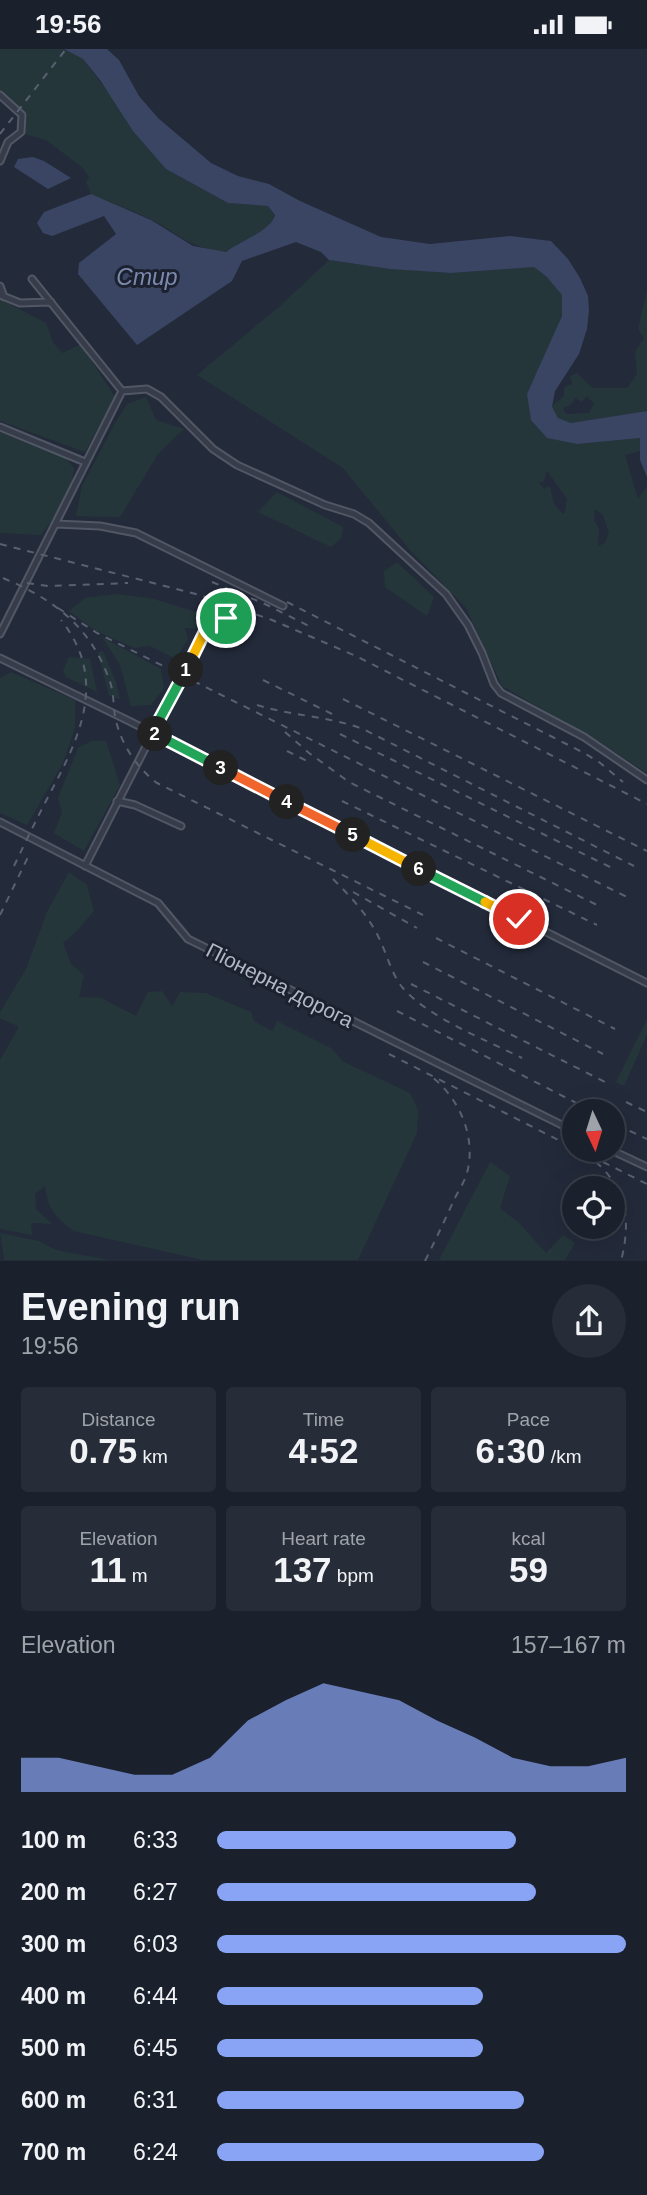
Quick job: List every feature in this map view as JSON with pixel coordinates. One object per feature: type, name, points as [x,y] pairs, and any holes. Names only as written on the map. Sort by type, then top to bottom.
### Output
[{"type":"street","points":[[0,95],[22,115],[21,132],[8,142],[0,161]]},
{"type":"street","points":[[32,279],[122,391]]},
{"type":"street","points":[[0,286],[2,296],[20,303],[51,302]]},
{"type":"street","points":[[122,391],[147,389],[161,397],[214,449],[237,465],[325,505],[354,514],[369,523],[446,594],[468,625],[494,684],[501,693],[583,737],[647,780]]},
{"type":"street","points":[[0,634],[122,391]]},
{"type":"street","points":[[0,427],[85,462]]},
{"type":"street","points":[[56,524],[100,526],[136,533],[283,605]]},
{"type":"street","points":[[85,866],[211,619],[217,615],[226,618]]},
{"type":"street","points":[[0,658],[647,983]]},
{"type":"street","points":[[117,801],[135,805],[181,826]]},
{"type":"street","name":"Піонерна дорога","points":[[0,822],[159,903],[188,939],[562,1125]]},
{"type":"street","points":[[625,1157],[647,1167]]},
{"type":"shaded area","points":[[0,49],[64,49],[83,59],[166,169],[228,203],[268,206],[275,215],[272,221],[267,227],[226,252],[203,248],[145,216],[91,194],[86,182],[89,177],[83,168],[46,140],[25,134],[27,115],[0,92]]},
{"type":"shaded area","points":[[329,260],[390,269],[451,273],[534,267],[557,287],[562,295],[561,317],[552,345],[527,394],[548,438],[577,444],[640,438],[640,451],[625,455],[638,499],[647,486],[647,773],[600,742],[502,686],[466,608],[410,550],[343,468],[197,375],[280,306]],"holes":[[[547,471],[567,499],[563,514],[554,504],[550,486],[544,489],[539,483],[544,481]],[[595,509],[603,515],[609,533],[605,543],[598,546],[599,529],[594,519]]]},
{"type":"shaded area","points":[[647,290],[647,411],[571,423],[558,418],[551,407],[564,396],[564,387],[572,384],[570,376],[577,373],[593,388],[627,388],[637,374],[635,352],[644,338],[638,329]],"holes":[[[587,396],[594,404],[589,413],[566,414],[563,408],[571,405],[575,398],[582,402]]]},
{"type":"shaded area","points":[[0,299],[46,323],[53,342],[62,353],[81,344],[115,397],[85,452],[0,421]]},
{"type":"shaded area","points":[[146,397],[156,420],[184,429],[158,454],[120,517],[76,516],[82,486],[115,423],[127,404]]},
{"type":"shaded area","points":[[0,432],[64,456],[74,468],[63,503],[41,535],[0,533]]},
{"type":"shaded area","points":[[277,492],[343,527],[341,538],[331,547],[258,512]]},
{"type":"shaded area","points":[[397,562],[434,597],[427,616],[385,587],[384,571]]},
{"type":"shaded area","points":[[117,594],[154,599],[200,613],[200,629],[185,628],[188,639],[176,659],[150,646],[134,648],[94,630],[69,611],[85,598]]},
{"type":"shaded area","points":[[102,637],[161,669],[164,688],[151,705],[131,706],[120,665]]},
{"type":"shaded area","points":[[103,651],[120,699],[109,696],[98,652]]},
{"type":"shaded area","points":[[69,657],[90,659],[97,692],[66,677],[63,671]]},
{"type":"shaded area","points":[[11,672],[75,700],[75,728],[63,763],[27,825],[0,813],[0,678]]},
{"type":"shaded area","points":[[91,741],[106,741],[120,785],[84,851],[54,833],[62,813],[58,798],[78,748]]},
{"type":"shaded area","points":[[69,872],[87,885],[94,911],[63,943],[71,964],[84,975],[79,997],[101,998],[136,1016],[148,992],[162,991],[172,1006],[180,992],[206,993],[251,1012],[254,1021],[272,1031],[277,1021],[331,1048],[344,1062],[410,1093],[418,1110],[417,1133],[358,1260],[203,1260],[74,1231],[54,1212],[45,1186],[35,1194],[36,1209],[52,1224],[31,1223],[32,1235],[0,1229],[0,1060],[19,1027],[0,1018],[0,1012],[26,969],[47,912]]},
{"type":"shaded area","points":[[647,1019],[647,1035],[624,1086],[616,1082]]},
{"type":"shaded area","points":[[490,1162],[510,1176],[500,1208],[519,1223],[546,1253],[562,1236],[562,1239],[575,1243],[565,1260],[439,1260]]},
{"type":"shaded area","points":[[0,1233],[39,1241],[56,1250],[109,1260],[2,1260]]},
{"type":"water","name":"Стир","points":[[64,49],[107,49],[119,60],[139,96],[158,118],[211,163],[238,176],[269,184],[300,201],[381,237],[430,244],[510,236],[551,241],[568,259],[580,278],[588,296],[589,310],[587,329],[579,354],[555,391],[552,407],[558,418],[571,423],[647,411],[647,477],[640,460],[640,438],[577,444],[547,438],[531,420],[527,394],[562,316],[562,295],[547,277],[534,267],[451,273],[390,269],[329,260],[321,252],[296,242],[242,261],[232,281],[137,345],[78,274],[79,263],[116,234],[104,216],[52,236],[43,233],[37,223],[44,212],[91,194],[151,220],[193,246],[226,252],[268,226],[275,215],[268,206],[228,203],[166,169],[133,131],[83,59]]},
{"type":"water","points":[[33,157],[71,178],[48,189],[14,167],[18,159]]},
{"type":"railway","points":[[0,134],[66,49]]},
{"type":"railway","points":[[0,544],[200,595],[272,620],[356,656],[647,804]]},
{"type":"railway","points":[[3,578],[54,605],[80,629],[101,660],[111,684],[117,726],[125,745],[142,770],[157,783],[423,915]]},
{"type":"railway","points":[[212,582],[309,626]]},
{"type":"railway","points":[[27,583],[48,586],[128,583]]},
{"type":"railway","points":[[287,602],[584,753],[623,782]]},
{"type":"railway","points":[[58,608],[97,633],[629,898]]},
{"type":"railway","points":[[14,866],[70,753],[84,709],[84,665],[75,642],[61,620]]},
{"type":"railway","points":[[263,680],[332,714]]},
{"type":"railway","points":[[343,699],[647,851]]},
{"type":"railway","points":[[257,705],[363,729],[634,866]]},
{"type":"railway","points":[[285,732],[349,782],[597,905]]},
{"type":"railway","points":[[340,734],[612,868]]},
{"type":"railway","points":[[287,751],[311,763]]},
{"type":"railway","points":[[342,801],[597,925]]},
{"type":"railway","points":[[0,915],[28,857]]},
{"type":"railway","points":[[333,879],[370,922],[398,982],[413,998],[441,1018],[522,1058]]},
{"type":"railway","points":[[353,892],[417,928]]},
{"type":"railway","points":[[436,938],[615,1029]]},
{"type":"railway","points":[[423,962],[603,1054]]},
{"type":"railway","points":[[411,984],[609,1084]]},
{"type":"railway","points":[[397,1011],[569,1099]]},
{"type":"railway","points":[[389,1054],[562,1142]]},
{"type":"railway","points":[[425,1261],[464,1180],[469,1159],[467,1131],[462,1117],[448,1093],[428,1074]]},
{"type":"railway","points":[[626,1102],[647,1112]]},
{"type":"railway","points":[[625,1129],[647,1139]]},
{"type":"railway","points":[[596,1162],[609,1175],[622,1200],[626,1228],[621,1261]]},
{"type":"railway","points":[[603,1162],[647,1184]]},
{"type":"route","points":[[226,618],[217,615],[211,619],[152,733],[519,919]]}]
